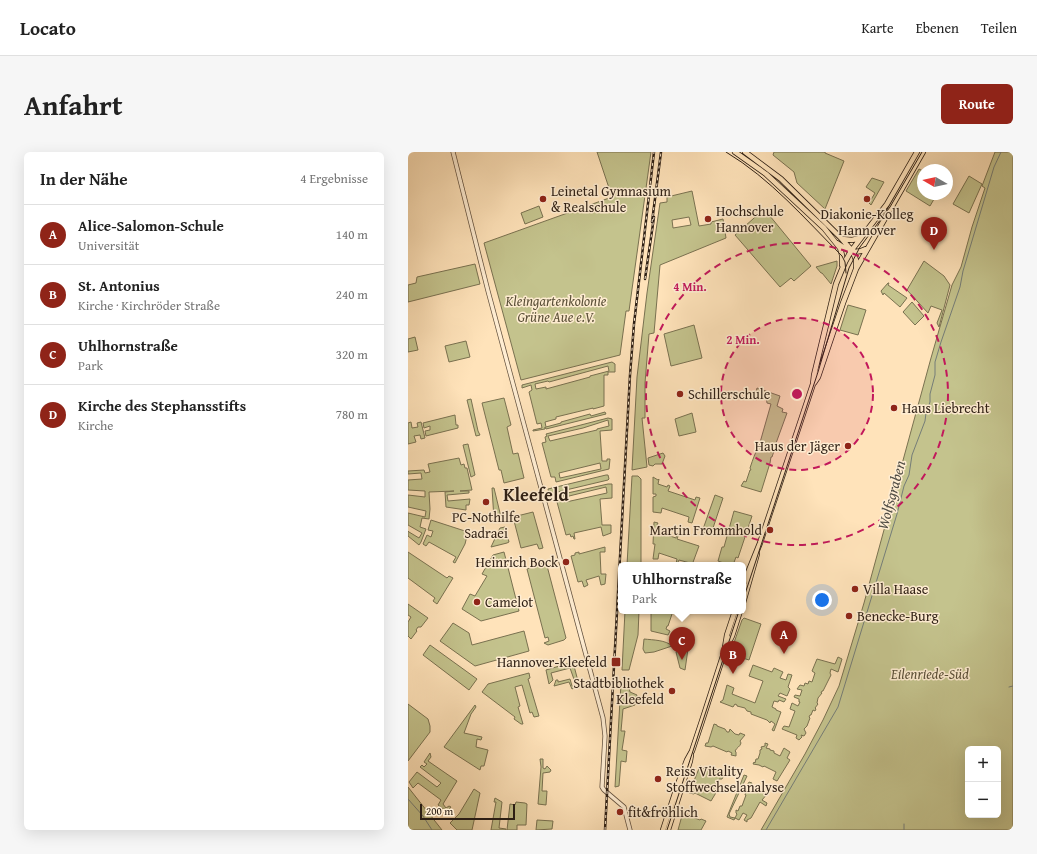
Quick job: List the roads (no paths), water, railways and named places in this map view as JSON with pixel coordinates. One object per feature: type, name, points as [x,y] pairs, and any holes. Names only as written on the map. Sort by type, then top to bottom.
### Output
[{"type":"main road","points":[[735,152],[770,177],[824,228],[835,241],[842,255],[842,268]]},
{"type":"main road","points":[[745,152],[781,180],[841,238],[852,251],[856,260],[856,269]]},
{"type":"main road","points":[[746,578],[760,543],[813,384],[836,284],[842,268],[861,237],[887,204],[917,152]]},
{"type":"main road","points":[[813,384],[818,377],[856,269],[866,249],[923,152]]},
{"type":"main road","points":[[841,238],[852,240],[861,237]]},
{"type":"main road","points":[[835,241],[852,251],[859,252],[866,249]]},
{"type":"main road","points":[[824,334],[827,338],[831,337]]},
{"type":"main road","points":[[746,593],[760,543]]},
{"type":"main road","points":[[724,653],[727,635],[734,614]]},
{"type":"main road","points":[[668,830],[724,653],[732,636],[739,614]]},
{"type":"main road","points":[[663,830],[687,760],[692,751]]},
{"type":"street","points":[[453,152],[488,292],[603,718],[605,736],[602,784],[604,790],[624,806],[630,830]]},
{"type":"waterway","name":"Wolfsgraben","points":[[766,830],[838,707],[897,514],[904,486],[909,475],[912,455],[925,421],[935,375],[935,362],[960,287],[963,271],[994,167],[1001,152]]},
{"type":"waterway","points":[[1009,687],[1013,686]]},
{"type":"waterway","points":[[408,799],[423,816],[432,830]]},
{"type":"waterway","points":[[904,824],[904,830]]},
{"type":"tram line","points":[[726,152],[758,174],[801,214],[842,256],[845,262],[846,273]]},
{"type":"tram line","points":[[746,591],[818,372],[849,268],[860,247],[890,207],[922,152]]},
{"type":"tram line","points":[[667,830],[738,614]]},
{"type":"railway","points":[[620,562],[634,324],[654,152]]},
{"type":"railway","points":[[652,222],[661,152]]},
{"type":"railway","points":[[645,279],[654,217]]},
{"type":"railway","points":[[605,830],[618,593]]},
{"type":"place","name":"Leinetal Gymnasium & Realschule","points":[[543,199]]},
{"type":"place","name":"Diakonie-Kolleg Hannover","points":[[867,199]]},
{"type":"place","name":"Hochschule Hannover","points":[[708,219]]},
{"type":"place","name":"Kirche des Stephansstifts","points":[[934,250]]},
{"type":"place","name":"Schillerschule","points":[[680,394]]},
{"type":"place","name":"Haus Liebrecht","points":[[894,408]]},
{"type":"place","name":"Haus der Jäger","points":[[848,446]]},
{"type":"place","name":"PC-Nothilfe Sadraei","points":[[486,502]]},
{"type":"place","name":"Martin Frommhold","points":[[770,530]]},
{"type":"place","name":"Heinrich Bock","points":[[566,562]]},
{"type":"place","name":"Villa Haase","points":[[855,589]]},
{"type":"place","name":"Camelot","points":[[477,602]]},
{"type":"place","name":"Benecke-Burg","points":[[849,616]]},
{"type":"place","name":"Alice-Salomon-Schule","points":[[784,654]]},
{"type":"place","name":"Uhlhornstraße","points":[[682,660]]},
{"type":"place","name":"Hannover-Kleefeld","points":[[616,662]]},
{"type":"place","name":"St. Antonius","points":[[733,674]]},
{"type":"place","name":"Stadtbibliothek Kleefeld","points":[[672,691]]},
{"type":"place","name":"Reiss Vitality Stoffwechselanalyse","points":[[658,779]]},
{"type":"place","name":"fit&fröhlich","points":[[620,812]]},
{"type":"district","name":"Kleefeld","points":[[536,494]]},
{"type":"park label","name":"Kleingartenkolonie Grüne Aue e.V.","points":[[556,310]]},
{"type":"park label","name":"Eilenriede-Süd","points":[[930,674]]}]
